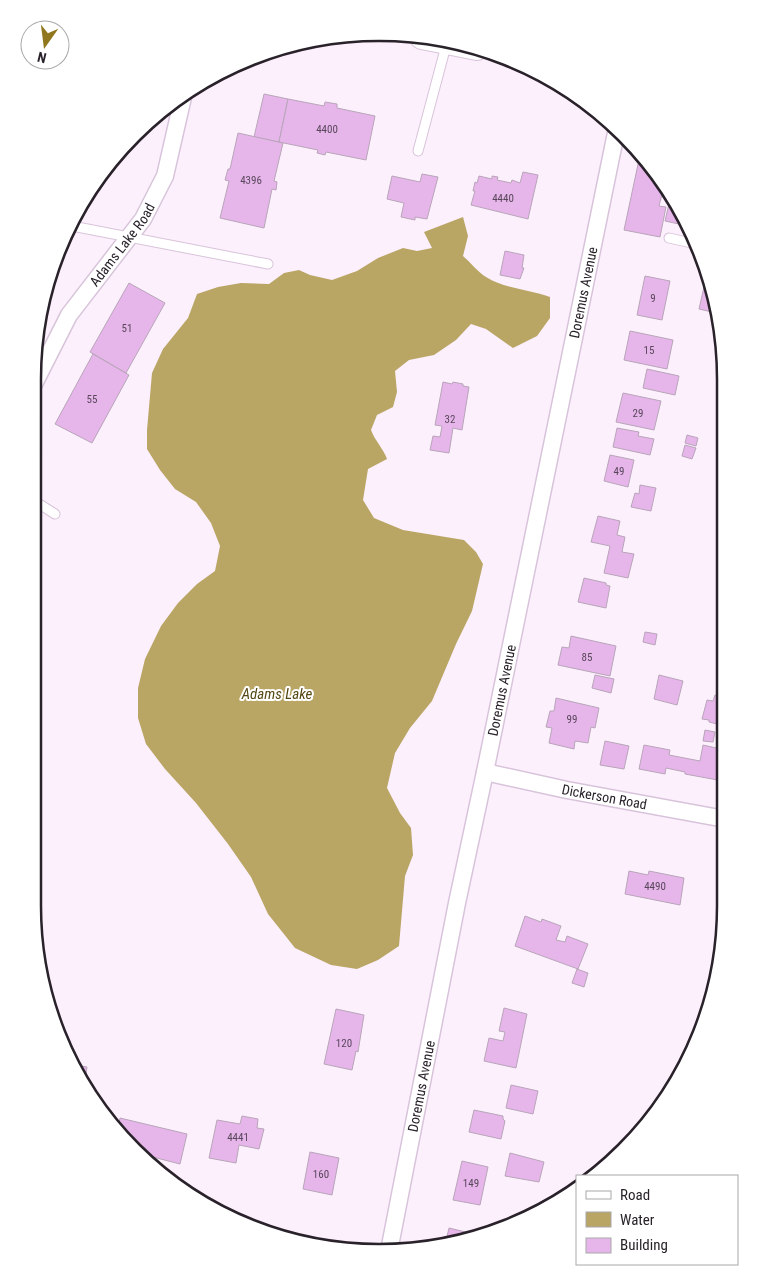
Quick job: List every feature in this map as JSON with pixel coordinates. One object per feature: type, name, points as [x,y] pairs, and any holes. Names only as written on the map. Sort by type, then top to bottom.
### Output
[{"type":"street","name":"Adams Lake Road","points":[[41,369],[68,315],[143,219],[165,176],[181,105]]},
{"type":"street","name":"Doremus Avenue","points":[[391,1243],[457,903],[615,137]]},
{"type":"street","name":"Dickerson Road","points":[[485,772],[567,790],[717,818]]},
{"type":"lane","points":[[418,151],[445,48]]},
{"type":"lane","points":[[77,227],[268,264]]},
{"type":"lane","points":[[669,238],[687,242]]},
{"type":"lane","points":[[41,505],[55,514]]},
{"type":"water","name":"Adams Lake","points":[[463,217],[468,236],[463,256],[493,281],[550,297],[550,318],[537,336],[513,348],[486,329],[471,324],[456,340],[434,355],[409,360],[395,371],[397,392],[393,407],[377,415],[371,430],[387,459],[368,469],[363,500],[374,518],[403,530],[464,540],[476,552],[483,564],[472,611],[432,701],[410,728],[395,753],[387,788],[400,813],[411,828],[413,855],[405,876],[399,946],[378,960],[357,969],[331,965],[295,948],[268,914],[251,877],[228,844],[146,744],[138,718],[138,688],[145,659],[161,626],[178,603],[197,584],[215,571],[220,546],[211,523],[196,502],[175,489],[147,449],[152,373],[163,349],[188,318],[197,294],[218,287],[241,283],[269,284],[284,273],[299,270],[310,275],[332,280],[357,271],[378,258],[403,248],[417,251],[432,248],[424,232]]},
{"type":"building","points":[[264,94],[288,99],[279,142],[254,137]]},
{"type":"building","points":[[288,99],[324,106],[325,102],[337,104],[337,108],[375,116],[366,160],[326,152],[325,155],[317,153],[318,150],[279,142]]},
{"type":"building","points":[[238,133],[283,143],[274,181],[277,182],[276,190],[272,189],[264,228],[220,218],[229,181],[225,180],[228,169],[230,169]]},
{"type":"building","points":[[638,163],[662,194],[659,206],[666,207],[660,237],[624,230]]},
{"type":"building","points":[[523,172],[538,175],[528,219],[471,205],[475,191],[473,191],[475,182],[477,183],[479,176],[492,179],[492,176],[498,177],[497,180],[511,183],[512,180],[520,183]]},
{"type":"building","points":[[422,174],[438,177],[427,219],[415,217],[415,220],[401,217],[404,203],[387,199],[392,176],[420,182]]},
{"type":"building","points":[[669,205],[679,224],[665,221]]},
{"type":"building","points":[[505,251],[524,255],[522,268],[524,268],[520,279],[500,275]]},
{"type":"building","points":[[645,276],[670,281],[662,320],[637,315]]},
{"type":"building","points":[[129,283],[165,303],[126,373],[90,352]]},
{"type":"building","points":[[704,288],[710,312],[699,309]]},
{"type":"building","points":[[630,331],[673,340],[667,369],[624,360]]},
{"type":"building","points":[[93,354],[129,375],[92,443],[55,424]]},
{"type":"building","points":[[647,369],[679,376],[675,395],[643,388]]},
{"type":"building","points":[[443,382],[452,384],[453,382],[469,387],[462,430],[453,428],[449,453],[430,450],[433,436],[440,437],[442,426],[435,425]]},
{"type":"building","points":[[623,393],[661,401],[654,430],[616,422]]},
{"type":"building","points":[[617,428],[639,432],[638,436],[654,439],[650,455],[613,447]]},
{"type":"building","points":[[687,435],[698,438],[696,446],[685,443]]},
{"type":"building","points":[[685,445],[696,448],[692,459],[682,456]]},
{"type":"building","points":[[610,455],[634,460],[628,487],[604,481]]},
{"type":"building","points":[[640,485],[656,488],[651,511],[631,507],[635,493],[639,494]]},
{"type":"building","points":[[598,516],[620,521],[617,535],[625,537],[622,552],[634,554],[628,578],[604,573],[610,546],[591,542]]},
{"type":"building","points":[[584,578],[606,583],[606,585],[610,586],[606,608],[578,602]]},
{"type":"building","points":[[645,632],[657,634],[655,645],[643,642]]},
{"type":"building","points":[[571,636],[616,646],[610,676],[558,665],[562,647],[569,648]]},
{"type":"building","points":[[595,675],[614,679],[611,693],[592,688]]},
{"type":"building","points":[[659,675],[683,681],[677,705],[654,699]]},
{"type":"building","points":[[715,695],[717,695],[717,724],[702,719],[707,700],[713,701]]},
{"type":"building","points":[[556,698],[599,708],[595,728],[591,727],[588,743],[575,741],[574,749],[549,743],[552,728],[546,727],[550,711],[554,711]]},
{"type":"building","points":[[705,730],[715,732],[713,742],[703,741]]},
{"type":"building","points":[[605,741],[629,746],[624,769],[600,765]]},
{"type":"building","points":[[644,745],[670,750],[669,755],[700,761],[703,745],[717,748],[717,780],[685,774],[685,772],[666,768],[665,774],[639,769]]},
{"type":"building","points":[[629,871],[648,875],[649,871],[684,878],[680,905],[625,894]]},
{"type":"building","points":[[525,916],[541,922],[542,919],[561,926],[556,940],[565,942],[567,936],[588,944],[578,969],[515,946]]},
{"type":"building","points":[[577,969],[588,973],[584,987],[572,983]]},
{"type":"building","points":[[504,1008],[527,1014],[516,1068],[484,1061],[489,1038],[503,1041],[505,1032],[499,1031]]},
{"type":"building","points":[[336,1009],[364,1015],[358,1052],[356,1051],[352,1070],[324,1064]]},
{"type":"building","points":[[82,1066],[87,1067],[86,1075]]},
{"type":"building","points":[[511,1085],[538,1091],[533,1114],[506,1108]]},
{"type":"building","points":[[474,1110],[503,1116],[505,1121],[501,1139],[469,1132]]},
{"type":"building","points":[[242,1116],[258,1119],[257,1128],[264,1129],[259,1149],[239,1145],[236,1163],[209,1158],[217,1120],[240,1124]]},
{"type":"building","points":[[120,1118],[187,1134],[180,1164],[153,1157],[119,1122]]},
{"type":"building","points":[[310,1152],[339,1158],[332,1195],[303,1189]]},
{"type":"building","points":[[510,1153],[544,1162],[539,1182],[505,1176]]},
{"type":"building","points":[[462,1161],[488,1167],[480,1205],[453,1200]]},
{"type":"building","points":[[449,1228],[466,1232],[447,1237]]}]
